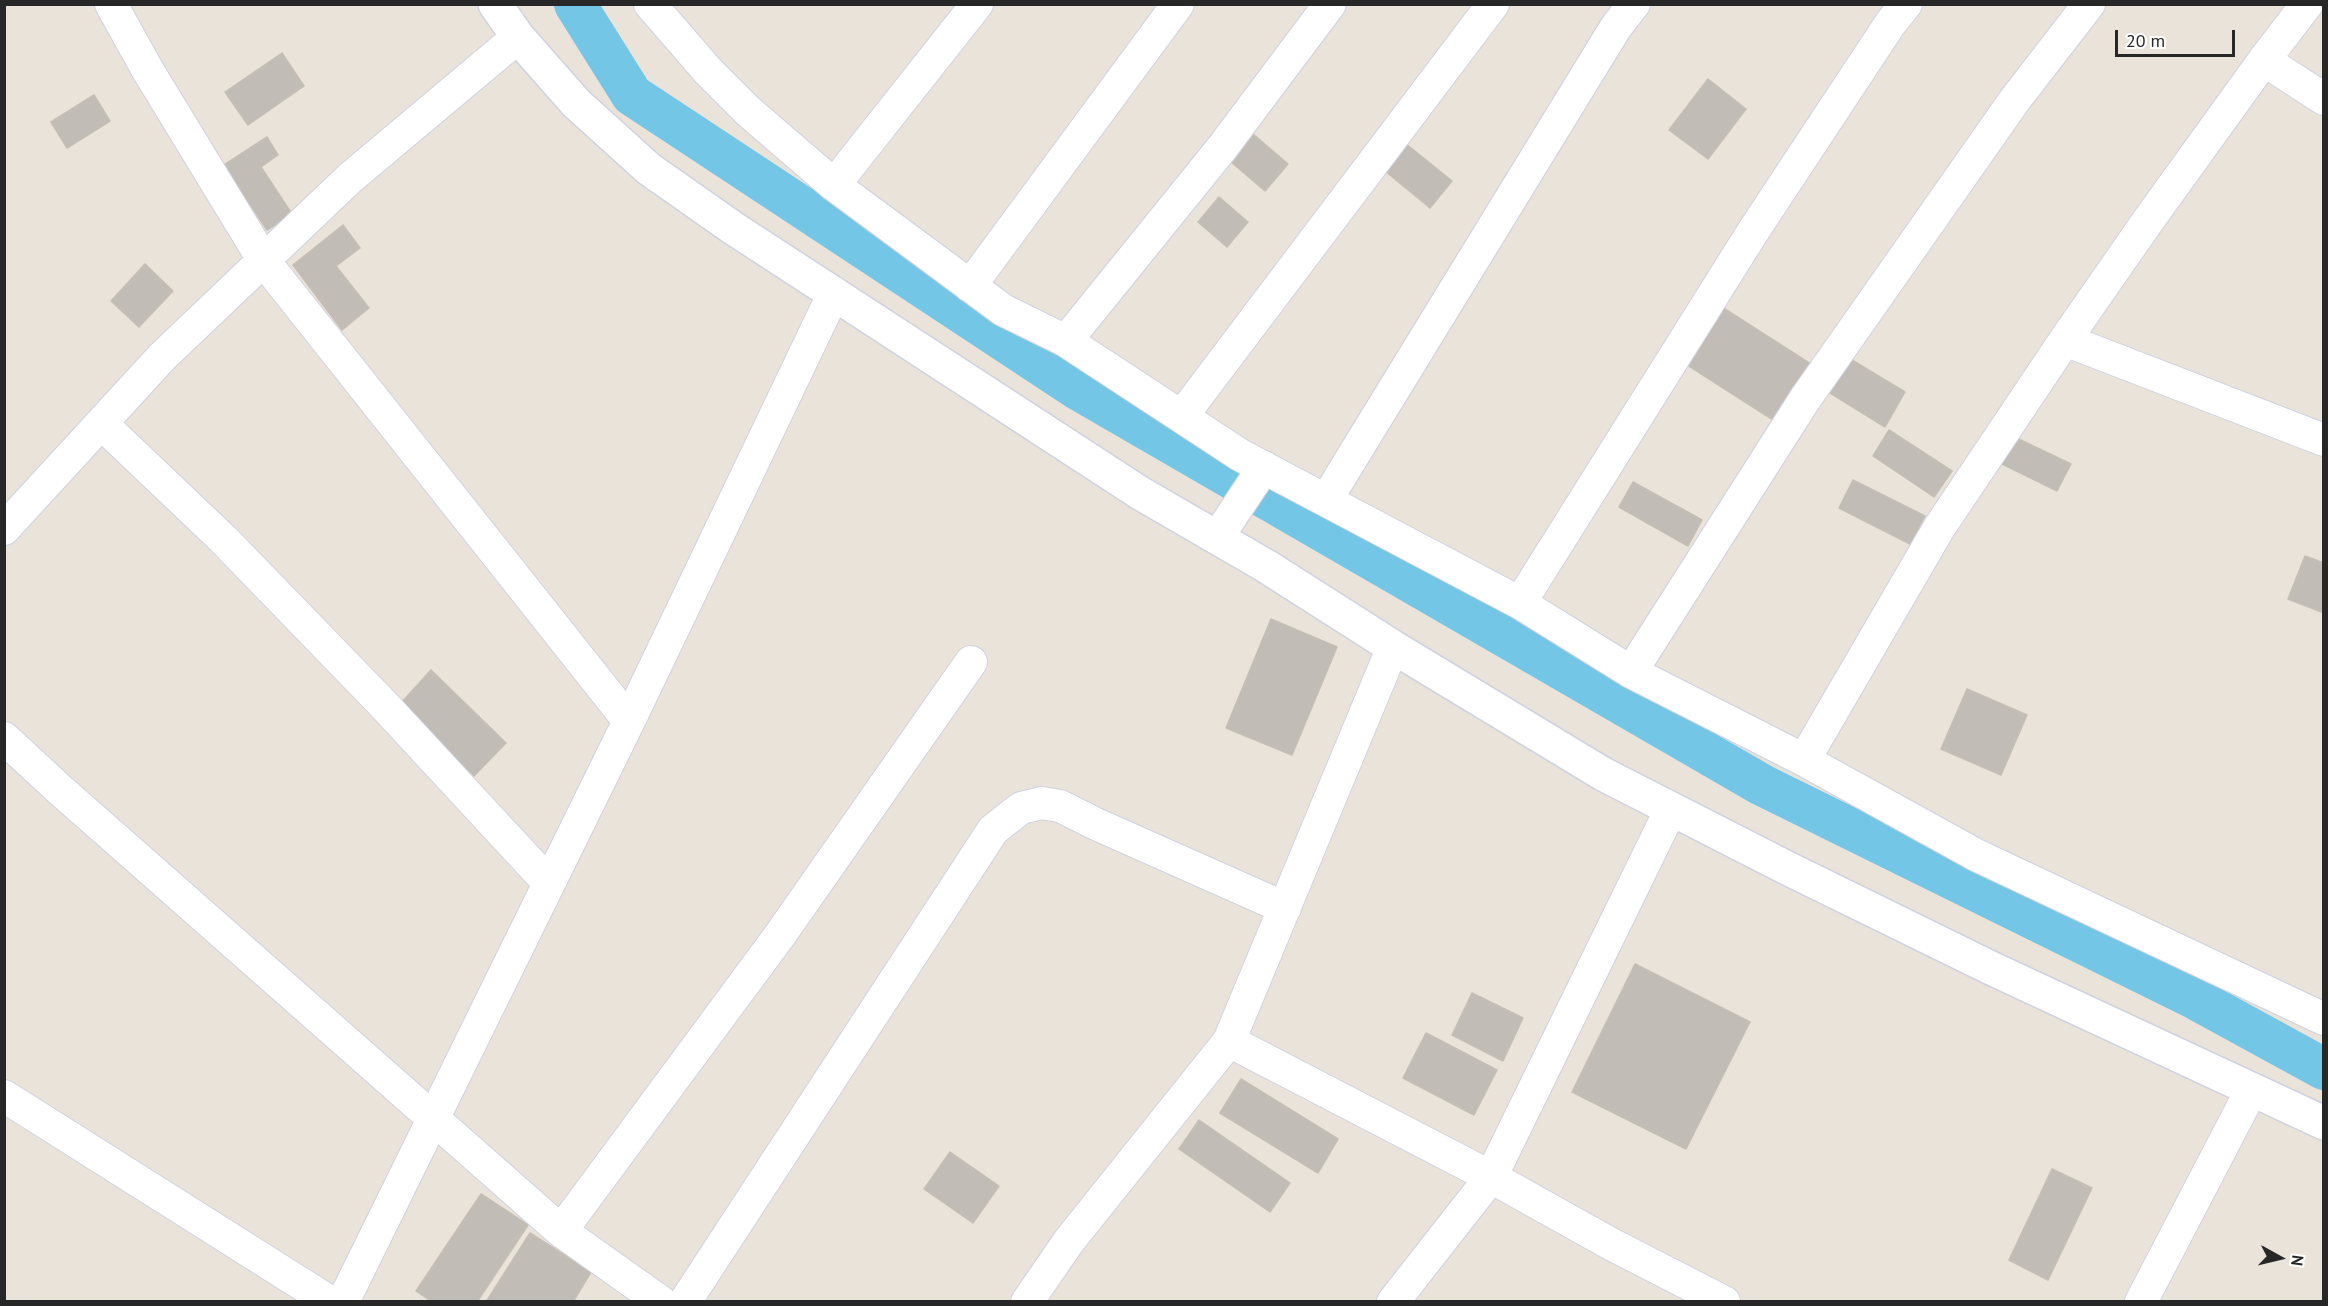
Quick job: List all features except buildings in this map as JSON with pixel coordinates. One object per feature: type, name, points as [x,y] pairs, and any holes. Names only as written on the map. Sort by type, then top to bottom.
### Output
[{"type":"street","points":[[111,4],[264,261],[629,721]]},
{"type":"street","points":[[495,4],[518,37],[576,103],[649,169],[733,228],[1066,447],[1140,493],[1222,530],[1266,566],[1393,647],[1603,774],[1786,868],[1994,969],[2324,1124]]},
{"type":"street","points":[[650,4],[708,71],[748,111],[834,185],[1003,310],[1065,341],[1182,416],[1260,473],[1326,500],[1520,603],[1631,672],[1804,760],[1977,855],[2324,1019]]},
{"type":"street","points":[[834,185],[977,4]]},
{"type":"street","points":[[970,286],[1178,4]]},
{"type":"street","points":[[1065,341],[1222,148],[1330,4]]},
{"type":"street","points":[[1182,416],[1493,4]]},
{"type":"street","points":[[1326,500],[1616,27],[1634,4]]},
{"type":"street","points":[[1520,603],[1752,233],[1890,24],[1906,4]]},
{"type":"street","points":[[1631,672],[1805,399],[2014,101],[2089,4]]},
{"type":"street","points":[[1804,760],[1940,528],[2065,340],[2264,60],[2307,4]]},
{"type":"street","points":[[4,529],[162,357],[350,178],[518,37]]},
{"type":"street","points":[[2264,60],[2324,99]]},
{"type":"street","points":[[343,1302],[629,721],[834,294]]},
{"type":"street","points":[[2065,340],[2324,440]]},
{"type":"street","points":[[102,424],[224,540],[375,696],[549,882]]},
{"type":"street","points":[[1222,530],[1260,473]]},
{"type":"street","points":[[1027,1302],[1069,1241],[1229,1041],[1393,647]]},
{"type":"street","points":[[561,1231],[780,935],[971,662]]},
{"type":"street","points":[[4,738],[561,1231],[661,1302]]},
{"type":"street","points":[[685,1302],[993,830],[1021,808],[1042,803],[1060,806],[1285,908]]},
{"type":"street","points":[[1393,1302],[1491,1177],[1671,809]]},
{"type":"street","points":[[1229,1041],[1491,1177],[1611,1244],[1724,1302]]},
{"type":"street","points":[[2141,1302],[2252,1089]]},
{"type":"street","points":[[4,1096],[330,1302]]},
{"type":"waterway","points":[[575,4],[632,95],[1076,388],[1762,785],[2196,999],[2324,1069]]}]
